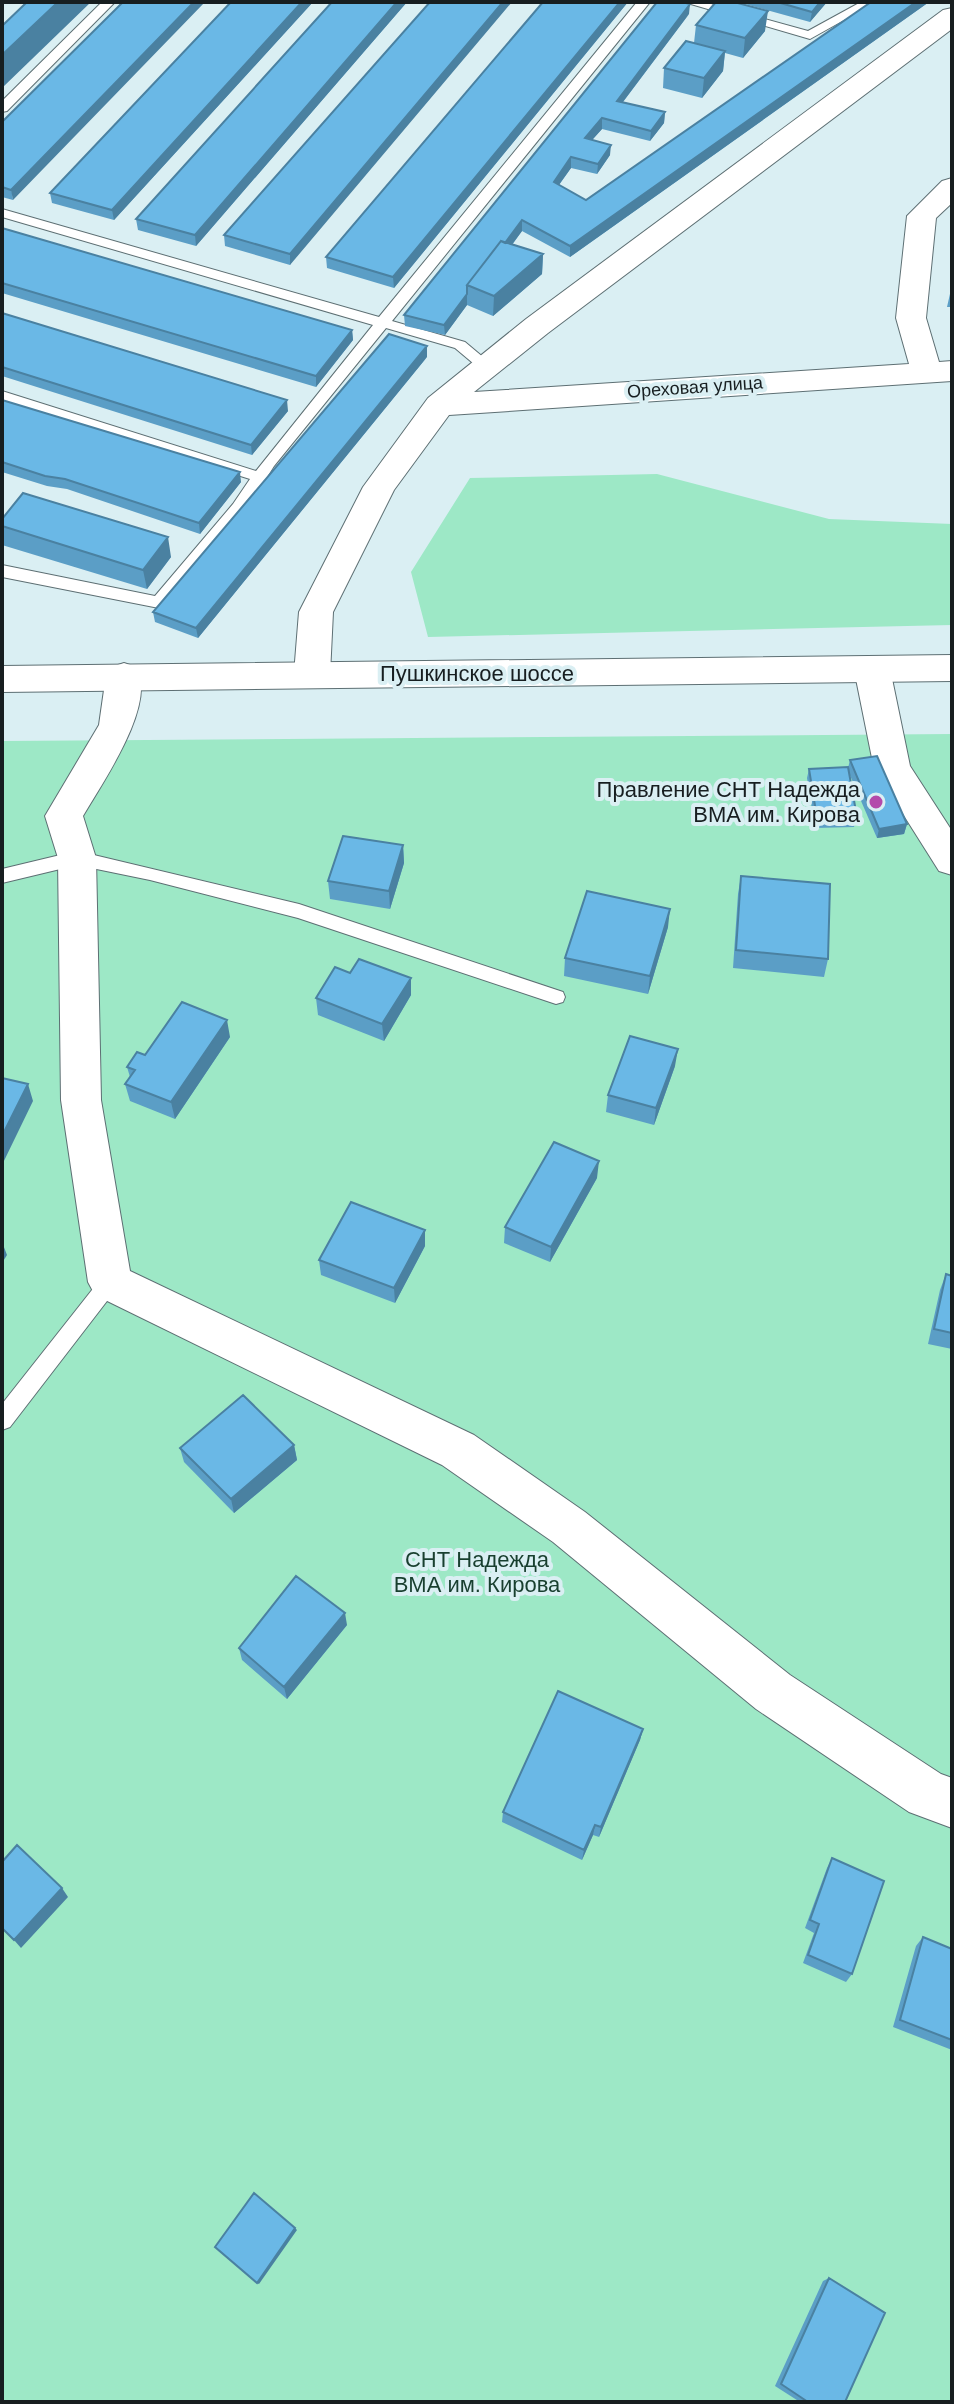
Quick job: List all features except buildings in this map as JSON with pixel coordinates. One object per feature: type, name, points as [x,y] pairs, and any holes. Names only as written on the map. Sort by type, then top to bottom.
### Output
[{"type":"main road","name":"Пушкинское шоссе","points":[[2,679],[952,668]]},
{"type":"street","points":[[312,674],[316,612],[379,487],[439,405],[485,366],[952,16]]},
{"type":"street","points":[[939,370],[911,318],[922,216],[952,187]]},
{"type":"street","name":"Ореховая улица","points":[[439,405],[939,370]]},
{"type":"street","points":[[872,669],[892,768],[952,861]]},
{"type":"street","points":[[124,676],[117,726],[64,816],[77,858],[81,1100],[110,1282],[458,1450],[569,1527],[773,1692],[927,1794],[952,1803]]},
{"type":"lane","points":[[2,108],[109,2]]},
{"type":"lane","points":[[2,571],[159,602],[239,508],[259,477],[644,2]]},
{"type":"lane","points":[[690,2],[810,35],[870,2]]},
{"type":"lane","points":[[2,213],[460,345],[485,366]]},
{"type":"lane","points":[[2,396],[259,477]]},
{"type":"lane","points":[[2,876],[77,858],[150,873],[299,911],[556,997]]},
{"type":"lane","points":[[2,1420],[110,1282]]},
{"type":"green space","points":[[657,474],[829,519],[952,524],[952,625],[428,637],[411,572],[470,478]]},
{"type":"green space","name":"СНТ Надежда ВМА им. Кирова","points":[[952,734],[952,2402],[2,2402],[2,741]]},
{"type":"place","name":"Правление СНТ Надежда ВМА им. Кирова","points":[[876,802]]}]
